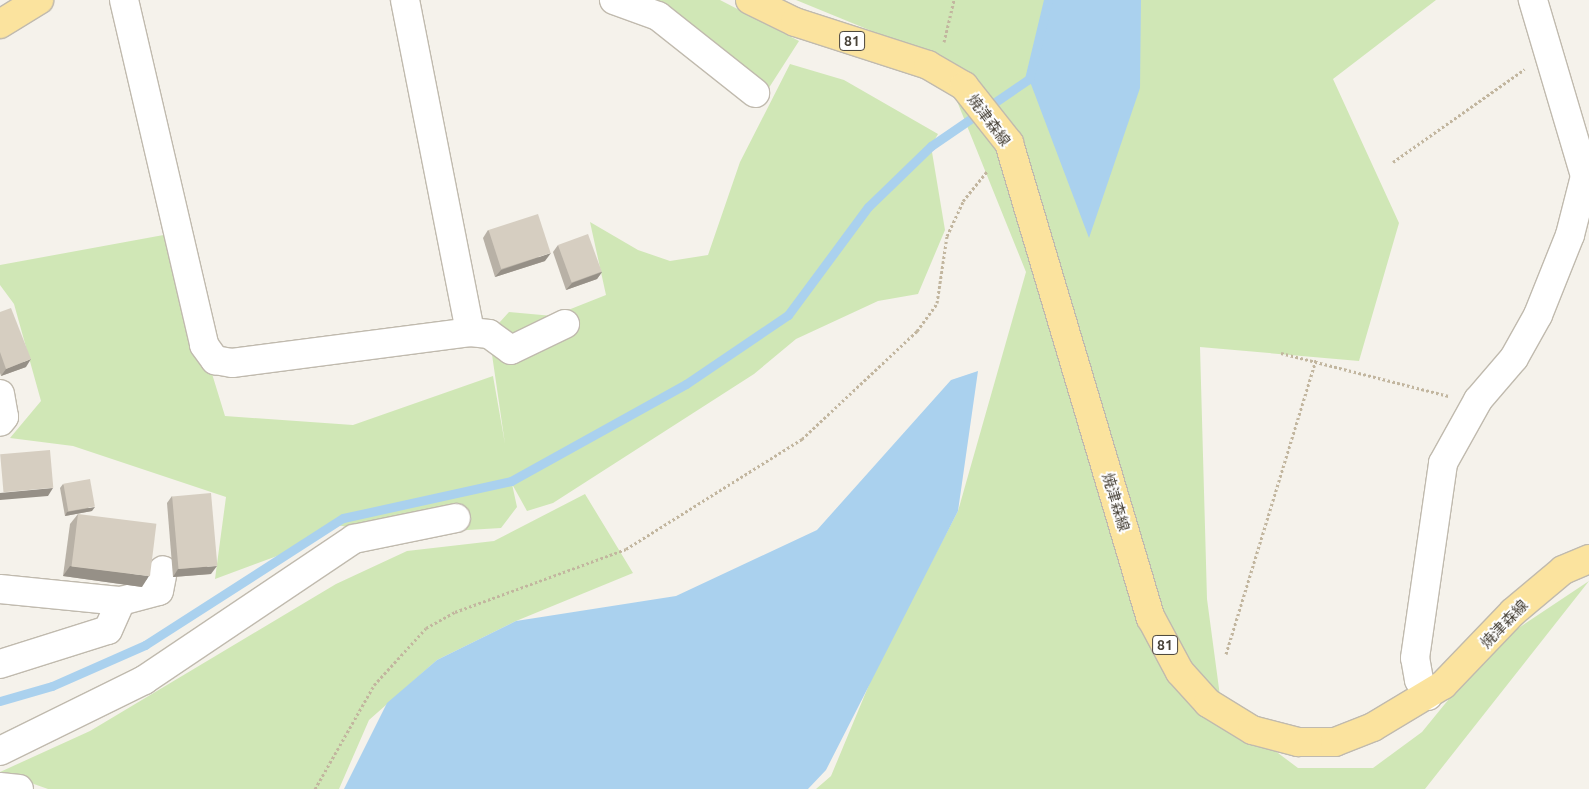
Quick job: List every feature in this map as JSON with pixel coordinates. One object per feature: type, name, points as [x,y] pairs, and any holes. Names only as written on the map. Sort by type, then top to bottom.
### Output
[{"type":"main road","points":[[0,24],[39,0]]},
{"type":"main road","name":"焼津森線","points":[[750,0],[795,22],[928,65],[964,86],[1009,143],[1151,618],[1180,672],[1208,703],[1252,730],[1298,742],[1335,742],[1428,696],[1460,671],[1513,612],[1563,570],[1589,559]]},
{"type":"street","points":[[124,0],[204,345],[215,360],[232,363],[470,332],[489,334],[511,350],[565,324]]},
{"type":"street","points":[[405,0],[470,332]]},
{"type":"street","points":[[614,0],[658,16],[755,93]]},
{"type":"street","points":[[1428,696],[1419,680],[1415,658],[1427,552],[1443,463],[1477,404],[1514,358],[1538,315],[1570,236],[1585,176],[1533,0]]},
{"type":"street","points":[[0,394],[4,418],[0,422]]},
{"type":"street","points":[[0,751],[144,680],[354,539],[456,518]]},
{"type":"street","points":[[0,589],[121,602],[159,592],[163,570]]},
{"type":"street","points":[[0,664],[108,630],[121,602]]},
{"type":"street","points":[[0,787],[19,789]]},
{"type":"path","points":[[942,51],[954,0]]},
{"type":"path","points":[[1394,162],[1548,52]]},
{"type":"path","points":[[315,789],[374,685],[426,628],[455,612],[626,549],[802,439],[917,331],[937,303],[947,236],[964,201],[1009,143]]},
{"type":"path","points":[[1281,353],[1316,359],[1477,404]]},
{"type":"path","points":[[1226,654],[1316,359]]},
{"type":"green space","points":[[616,0],[720,0],[799,41],[763,97]]},
{"type":"green space","points":[[796,0],[1436,0],[1333,79],[1399,223],[1359,361],[1200,347],[1207,599],[1222,711],[1298,768],[1373,768],[1422,732],[1493,645],[1589,581],[1425,789],[816,789],[831,776],[876,668],[958,511],[1026,272],[940,59]]},
{"type":"green space","points":[[790,64],[844,80],[938,134],[931,146],[945,230],[918,294],[878,301],[796,339],[754,374],[553,503],[527,511],[512,484],[517,507],[501,528],[401,534],[335,525],[307,545],[215,579],[226,497],[73,446],[10,438],[41,401],[14,304],[0,285],[0,265],[169,234],[225,416],[353,425],[493,376],[505,444],[489,334],[509,312],[553,316],[606,295],[590,222],[638,250],[670,261],[708,255],[740,162]]},
{"type":"green space","points":[[585,494],[633,573],[516,621],[437,660],[369,720],[339,789],[48,789],[0,772],[90,731],[336,584],[407,551],[494,541]]},
{"type":"water","points":[[1052,0],[1141,0],[1140,88],[1089,238],[1029,79]]},
{"type":"water","points":[[978,371],[958,511],[826,770],[808,789],[344,789],[387,703],[437,660],[516,621],[676,596],[817,530],[951,380]]},
{"type":"building","points":[[538,214],[551,253],[501,269],[489,230]]},
{"type":"building","points":[[588,234],[602,272],[572,283],[558,245]]},
{"type":"building","points":[[11,308],[31,359],[6,369],[0,352],[0,312]]},
{"type":"building","points":[[50,450],[53,488],[4,492],[0,454]]},
{"type":"building","points":[[90,479],[95,507],[68,511],[63,484]]},
{"type":"building","points":[[211,493],[217,566],[179,569],[172,496]]},
{"type":"building","points":[[78,514],[156,524],[150,576],[72,567]]},
{"type":"waterway","points":[[0,701],[52,686],[145,645],[343,518],[511,481],[686,384],[788,315],[868,207],[931,146],[1029,79],[1048,0]]}]
